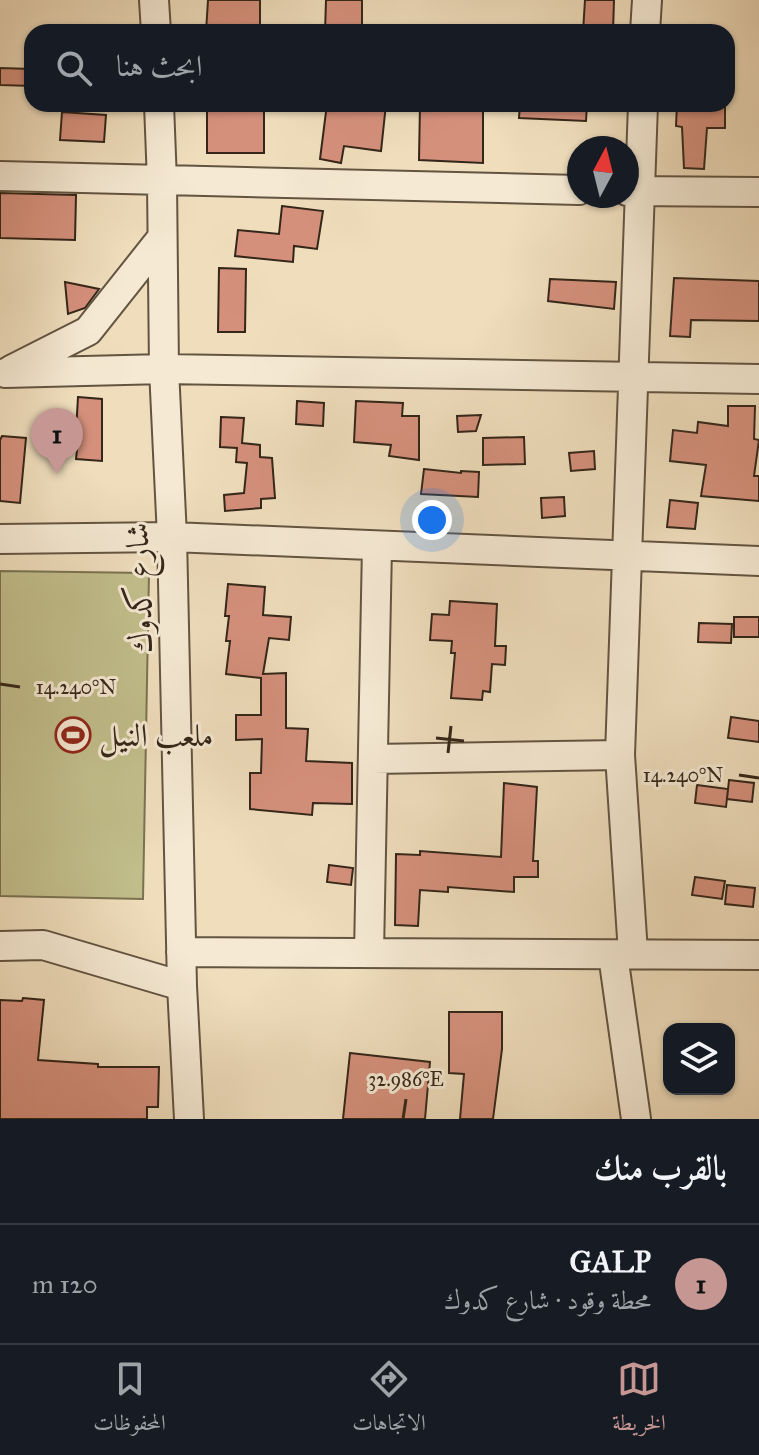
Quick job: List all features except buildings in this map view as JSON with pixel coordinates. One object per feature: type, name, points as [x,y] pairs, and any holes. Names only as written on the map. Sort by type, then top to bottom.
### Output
[{"type":"street","points":[[154,0],[156,24]]},
{"type":"street","points":[[646,24],[647,0]]},
{"type":"street","name":"شارع كدوك","points":[[159,112],[182,986],[189,1119]]},
{"type":"street","points":[[639,143],[642,112]]},
{"type":"street","points":[[0,176],[567,190]]},
{"type":"street","points":[[639,191],[759,192]]},
{"type":"street","points":[[613,955],[633,953],[620,755],[634,377],[634,208]]},
{"type":"street","points":[[3,374],[88,331],[161,239]]},
{"type":"street","points":[[3,374],[164,369],[759,379]]},
{"type":"street","points":[[0,539],[172,537],[759,561]]},
{"type":"street","points":[[369,953],[377,546]]},
{"type":"street","points":[[373,759],[620,755]]},
{"type":"street","points":[[0,946],[43,945],[182,986]]},
{"type":"street","points":[[181,952],[759,955]]},
{"type":"street","points":[[613,955],[636,1119]]},
{"type":"shaded area","name":"ملعب النيل","points":[[0,571],[149,573],[143,899],[0,896]]},
{"type":"place","name":"GALP","points":[[57,474]]},
{"type":"place","name":"ملعب النيل","points":[[73,735]]}]
